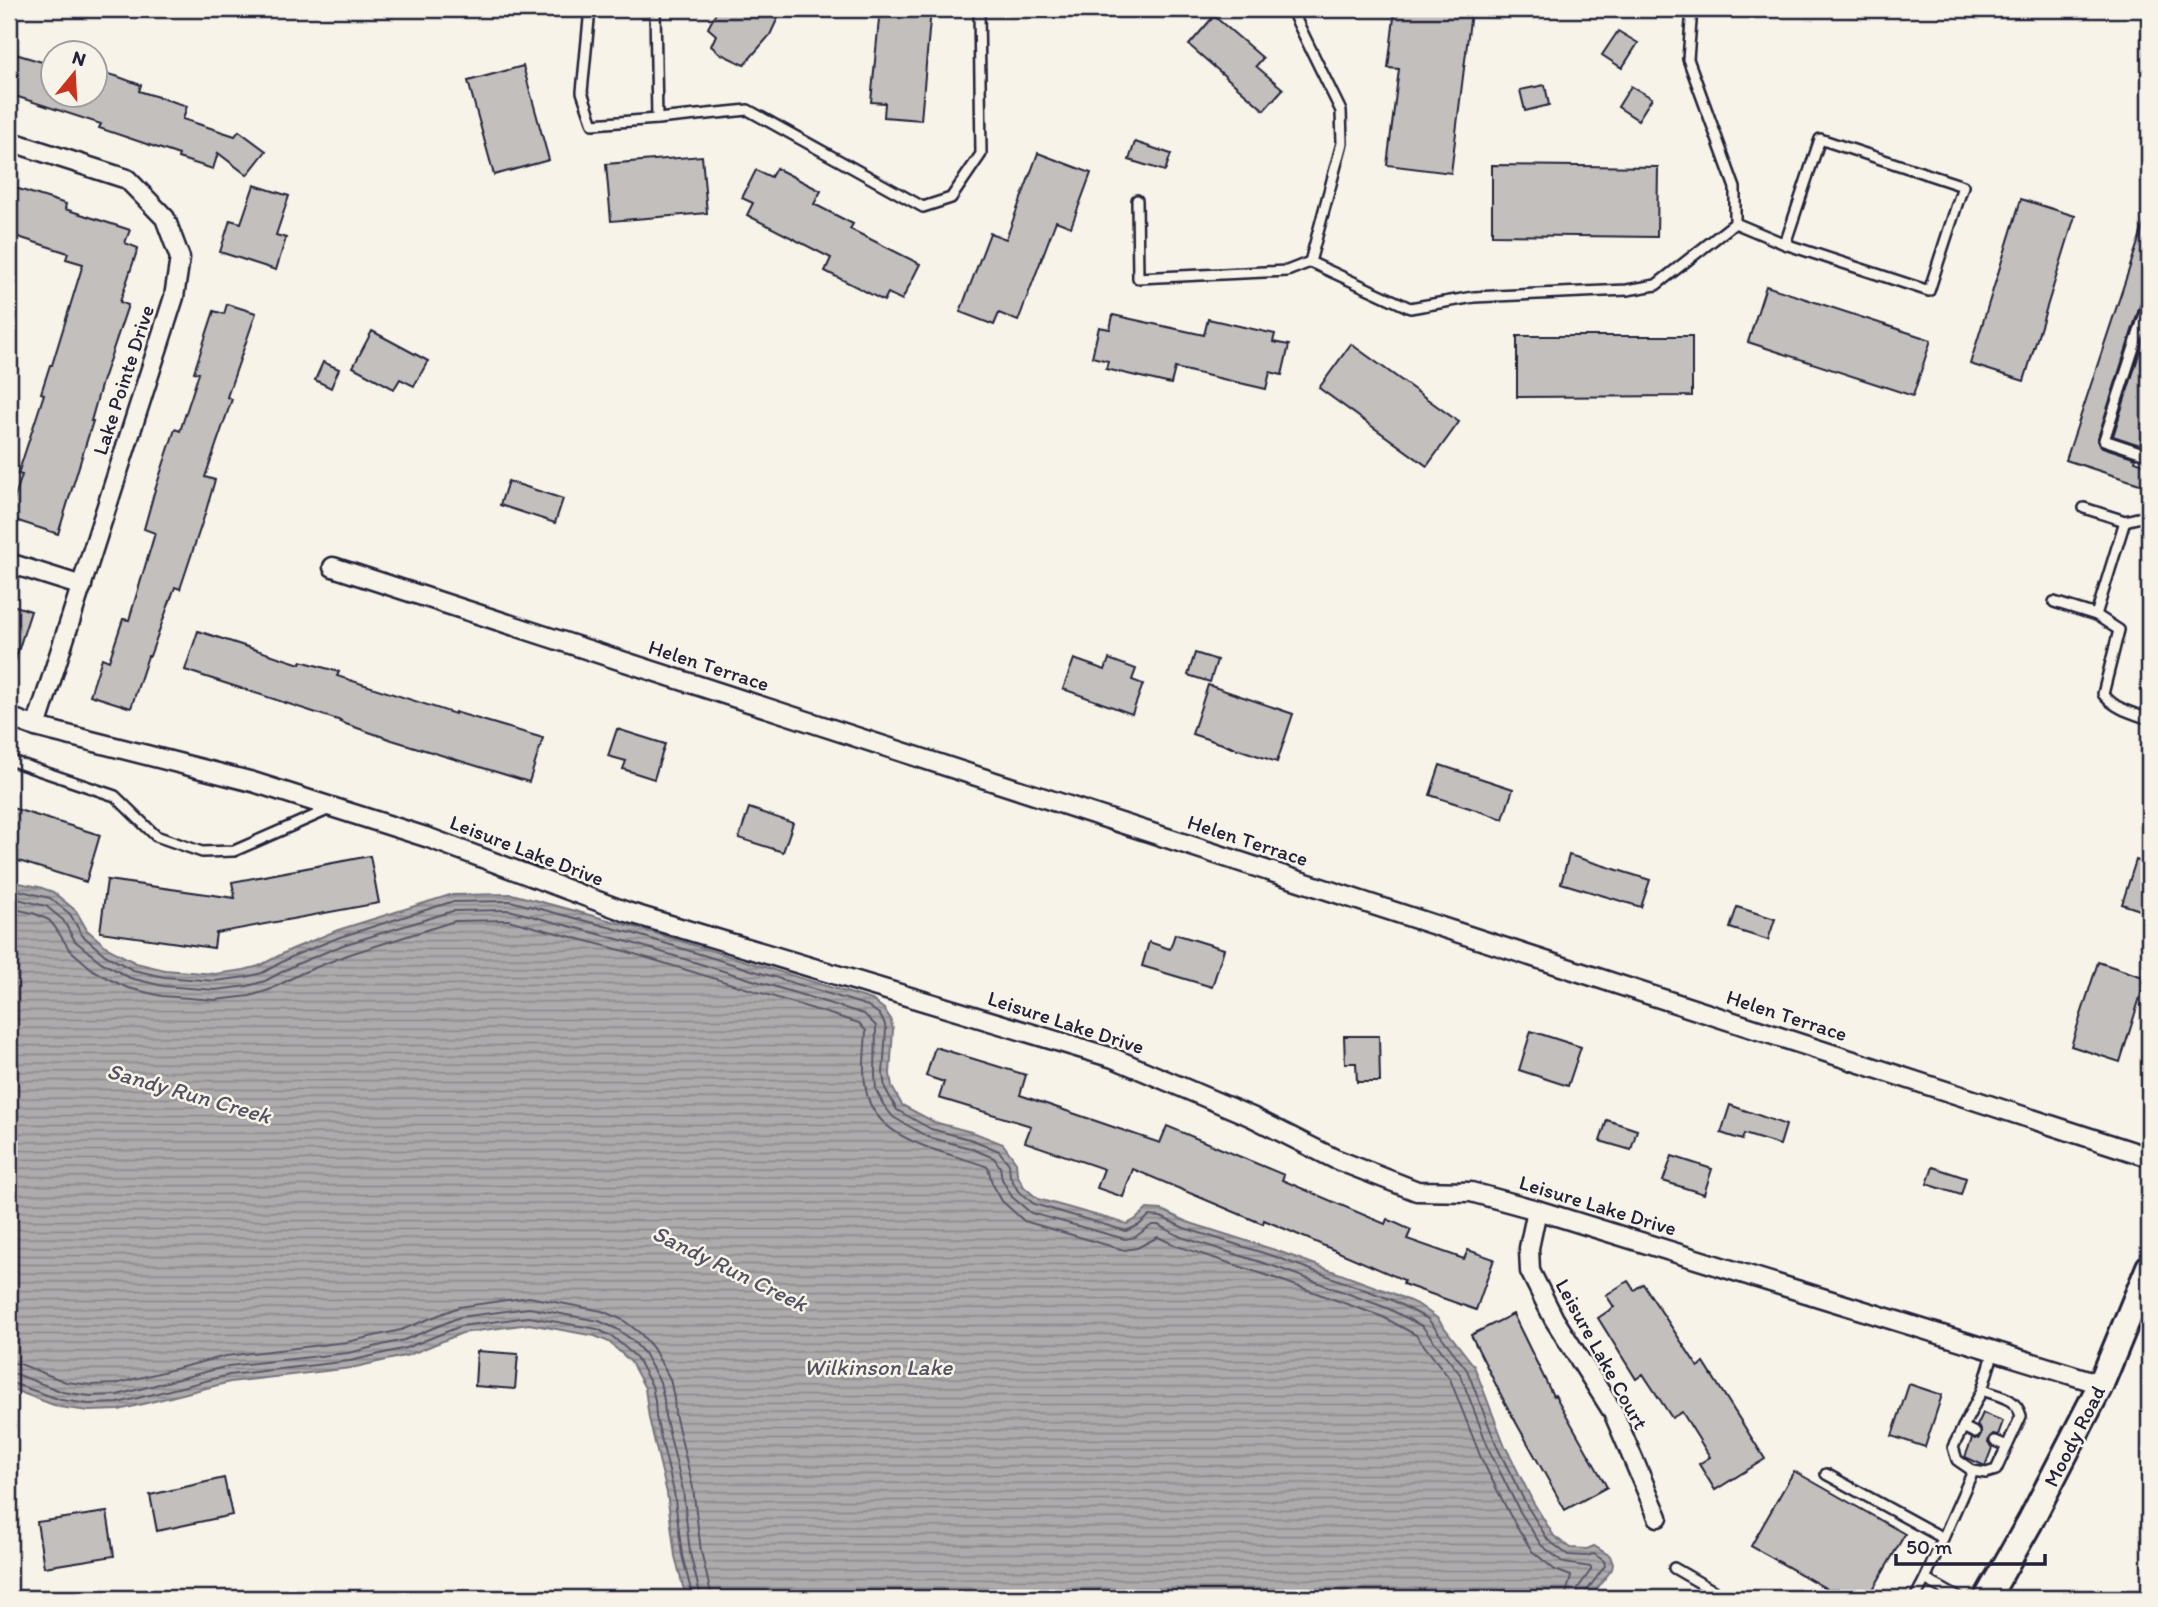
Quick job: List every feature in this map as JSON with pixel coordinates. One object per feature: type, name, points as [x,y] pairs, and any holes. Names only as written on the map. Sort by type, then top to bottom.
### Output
[{"type":"main road","name":"Moody Road","points":[[1987,1598],[2030,1522],[2101,1384],[2149,1267]]},
{"type":"street","name":"Lake Pointe Drive","points":[[9,141],[127,180],[165,218],[180,258],[174,297],[36,727]]},
{"type":"street","points":[[9,563],[82,586]]},
{"type":"street","name":"Helen Terrace","points":[[333,567],[2149,1157]]},
{"type":"street","name":"Leisure Lake Drive","points":[[9,717],[36,727],[253,782],[429,838],[627,912],[1114,1058],[1252,1118],[1335,1159],[1417,1191],[1471,1192],[1537,1210],[2101,1384]]},
{"type":"street","name":"Leisure Lake Court","points":[[1537,1210],[1529,1248],[1530,1270],[1554,1319],[1613,1412],[1658,1517]]},
{"type":"lane","points":[[590,9],[582,92],[593,124],[748,110],[923,207],[951,198],[981,154],[979,9]]},
{"type":"lane","points":[[656,9],[657,119]]},
{"type":"lane","points":[[1079,9],[1143,9]]},
{"type":"lane","points":[[1291,9],[1341,111],[1342,143],[1310,261]]},
{"type":"lane","points":[[1692,9],[1688,59],[1735,188],[1735,223]]},
{"type":"lane","points":[[1735,223],[1785,244],[1929,291],[1963,186],[1820,139],[1785,244]]},
{"type":"lane","points":[[1137,200],[1138,278],[1287,271],[1310,261],[1410,308],[1474,296],[1627,290],[1656,285],[1735,223]]},
{"type":"lane","points":[[2149,301],[2104,440],[2149,453]]},
{"type":"lane","points":[[2084,508],[2125,521],[2149,517]]},
{"type":"lane","points":[[2096,615],[2125,521]]},
{"type":"lane","points":[[2054,602],[2096,615],[2119,630],[2103,694],[2110,703],[2149,719]]},
{"type":"lane","points":[[9,760],[115,796],[156,836],[202,852],[234,851],[334,808]]},
{"type":"lane","points":[[1982,1390],[2011,1399],[2019,1408],[2021,1416],[1996,1470],[1986,1473],[1973,1471],[1957,1460],[1953,1447],[1982,1390],[1994,1351]]},
{"type":"lane","points":[[1964,1427],[1975,1433]]},
{"type":"lane","points":[[1995,1441],[2007,1446]]},
{"type":"lane","points":[[1915,1598],[1973,1471]]},
{"type":"lane","points":[[1826,1474],[1943,1538]]},
{"type":"lane","points":[[1674,1568],[1726,1598]]},
{"type":"lane","points":[[1925,1579],[1959,1598]]},
{"type":"water","name":"Wilkinson Lake","points":[[9,881],[53,892],[76,911],[87,930],[109,949],[136,963],[165,970],[215,974],[244,970],[259,966],[338,930],[450,895],[512,894],[638,928],[872,1000],[884,1009],[890,1018],[893,1029],[890,1074],[892,1087],[902,1105],[934,1122],[1003,1144],[1016,1162],[1017,1174],[1024,1187],[1038,1199],[1127,1224],[1147,1209],[1162,1210],[1187,1222],[1278,1251],[1392,1293],[1419,1305],[1437,1318],[1474,1366],[1505,1446],[1533,1502],[1554,1536],[1570,1548],[1587,1549],[1594,1546],[1610,1556],[1612,1569],[1590,1598],[686,1598],[675,1556],[667,1493],[649,1418],[645,1388],[631,1362],[609,1342],[595,1336],[529,1324],[462,1333],[409,1355],[351,1368],[230,1382],[119,1410],[89,1411],[59,1407],[9,1388]]},
{"type":"building","points":[[718,9],[782,9],[770,35],[744,65],[711,46],[716,35],[708,28]]},
{"type":"building","points":[[880,9],[931,9],[921,120],[884,117],[885,103],[871,102]]},
{"type":"building","points":[[1395,9],[1471,12],[1451,173],[1387,165],[1399,69],[1388,68]]},
{"type":"building","points":[[1214,16],[1263,58],[1256,66],[1283,89],[1264,110],[1189,45]]},
{"type":"building","points":[[1618,31],[1638,43],[1622,68],[1602,55]]},
{"type":"building","points":[[9,52],[38,61],[38,103],[9,94]]},
{"type":"building","points":[[523,66],[549,160],[494,175],[468,81]]},
{"type":"building","points":[[108,74],[141,85],[139,91],[187,106],[183,119],[235,136],[239,131],[266,151],[247,175],[218,153],[213,169],[99,128],[101,124],[52,108],[108,108]]},
{"type":"building","points":[[1545,85],[1549,105],[1525,111],[1520,90]]},
{"type":"building","points":[[1631,86],[1652,98],[1638,120],[1618,107]]},
{"type":"building","points":[[1135,142],[1171,154],[1165,171],[1129,160]]},
{"type":"building","points":[[1038,153],[1091,173],[1071,227],[1056,221],[1018,321],[999,313],[994,325],[960,312],[990,233],[1006,239]]},
{"type":"building","points":[[702,156],[707,213],[611,221],[606,164]]},
{"type":"building","points":[[1492,165],[1658,167],[1657,237],[1492,235]]},
{"type":"building","points":[[776,168],[821,191],[814,204],[853,224],[850,229],[920,264],[902,300],[888,293],[884,301],[825,271],[831,258],[747,215],[753,203],[742,198],[756,170],[771,177]]},
{"type":"building","points":[[254,185],[289,196],[276,235],[286,238],[276,270],[220,252],[230,220],[241,223]]},
{"type":"building","points":[[9,186],[66,204],[65,209],[130,230],[125,243],[138,248],[120,302],[128,305],[102,382],[93,421],[58,534],[9,518],[9,515],[22,475],[18,474],[44,394],[41,393],[83,264],[66,259],[68,253],[9,234]]},
{"type":"building","points":[[2021,199],[2075,216],[2024,381],[1970,364]]},
{"type":"building","points":[[2146,218],[2149,219],[2149,294],[2142,299],[2097,441],[2102,447],[2136,458],[2135,461],[2149,466],[2149,487],[2066,460]]},
{"type":"building","points":[[1766,286],[1931,340],[1913,396],[1748,342]]},
{"type":"building","points":[[227,304],[256,313],[227,397],[232,399],[205,477],[215,480],[205,514],[180,589],[175,587],[131,708],[90,695],[102,658],[109,661],[123,619],[129,620],[155,533],[144,529],[154,493],[175,429],[180,431],[199,373],[194,372],[214,311],[224,314]]},
{"type":"building","points":[[1113,315],[1204,335],[1208,319],[1275,334],[1273,342],[1289,345],[1282,375],[1270,372],[1266,389],[1175,368],[1171,384],[1106,369],[1108,361],[1092,357],[1099,327],[1110,329]]},
{"type":"building","points":[[2149,323],[2149,417],[2140,445],[2113,436]]},
{"type":"building","points":[[372,331],[428,361],[414,386],[400,379],[394,389],[353,367]]},
{"type":"building","points":[[1517,336],[1692,336],[1692,396],[1517,397]]},
{"type":"building","points":[[1351,344],[1459,422],[1427,466],[1319,388]]},
{"type":"building","points":[[323,362],[339,369],[331,388],[315,380]]},
{"type":"building","points":[[508,481],[563,499],[555,523],[500,505]]},
{"type":"building","points":[[9,604],[31,611],[12,670],[9,669]]},
{"type":"building","points":[[198,631],[300,664],[301,661],[339,672],[337,676],[455,714],[543,738],[529,782],[392,740],[185,670]]},
{"type":"building","points":[[1195,653],[1217,660],[1210,682],[1188,675]]},
{"type":"building","points":[[1074,659],[1105,670],[1109,659],[1136,669],[1132,680],[1143,684],[1132,714],[1063,689]]},
{"type":"building","points":[[1208,685],[1293,714],[1277,762],[1192,734]]},
{"type":"building","points":[[617,729],[665,744],[654,779],[623,769],[626,761],[608,756]]},
{"type":"building","points":[[1440,765],[1513,789],[1503,819],[1430,795]]},
{"type":"building","points":[[9,807],[100,835],[86,882],[9,858]]},
{"type":"building","points":[[749,808],[793,823],[783,852],[739,838]]},
{"type":"building","points":[[1569,855],[1650,880],[1641,907],[1561,883]]},
{"type":"building","points":[[370,856],[379,903],[216,933],[214,948],[100,932],[107,880],[235,898],[232,882]]},
{"type":"building","points":[[2136,860],[2149,864],[2149,913],[2122,904]]},
{"type":"building","points":[[1737,907],[1775,919],[1768,940],[1730,928]]},
{"type":"building","points":[[1175,934],[1224,949],[1212,987],[1142,966],[1149,942],[1170,949]]},
{"type":"building","points":[[2098,962],[2146,978],[2120,1062],[2071,1046]]},
{"type":"building","points":[[1531,1031],[1581,1047],[1568,1086],[1519,1070]]},
{"type":"building","points":[[1344,1036],[1379,1036],[1380,1082],[1357,1082],[1356,1063],[1345,1063]]},
{"type":"building","points":[[935,1047],[1026,1075],[1020,1095],[1160,1143],[1167,1126],[1284,1175],[1282,1180],[1385,1224],[1387,1219],[1411,1230],[1407,1239],[1464,1259],[1468,1250],[1494,1259],[1476,1310],[1403,1284],[1404,1280],[1264,1220],[1263,1224],[1133,1169],[1123,1197],[1097,1188],[1104,1169],[1025,1142],[1031,1126],[939,1098],[944,1082],[926,1076]]},
{"type":"building","points":[[1730,1105],[1786,1125],[1780,1145],[1744,1134],[1742,1140],[1721,1133]]},
{"type":"building","points":[[1607,1120],[1637,1130],[1631,1150],[1600,1141]]},
{"type":"building","points":[[1672,1156],[1712,1169],[1704,1194],[1663,1181]]},
{"type":"building","points":[[1933,1167],[1966,1178],[1961,1195],[1927,1184]]},
{"type":"building","points":[[1628,1281],[1634,1290],[1643,1284],[1698,1367],[1704,1363],[1765,1459],[1715,1490],[1699,1464],[1710,1457],[1682,1412],[1672,1418],[1643,1374],[1636,1379],[1598,1318],[1614,1307],[1606,1295]]},
{"type":"building","points":[[1513,1314],[1553,1396],[1555,1395],[1607,1487],[1565,1510],[1504,1401],[1471,1335]]},
{"type":"building","points":[[477,1351],[518,1354],[515,1389],[475,1386]]},
{"type":"building","points":[[1909,1384],[1942,1395],[1925,1447],[1892,1436]]},
{"type":"building","points":[[1983,1413],[2003,1421],[1998,1435],[1993,1434],[1989,1438],[1988,1443],[1992,1448],[1985,1466],[1965,1457],[1972,1439],[1978,1439],[1981,1435],[1977,1426]]},
{"type":"building","points":[[1794,1471],[1905,1534],[1868,1598],[1843,1598],[1751,1546]]},
{"type":"building","points":[[224,1478],[232,1515],[157,1531],[150,1495]]},
{"type":"building","points":[[107,1512],[114,1556],[44,1567],[37,1522]]},
{"type":"water label","name":"Sandy Run Creek","points":[[189,1093]]},
{"type":"water label","name":"Sandy Run Creek","points":[[730,1268]]}]
